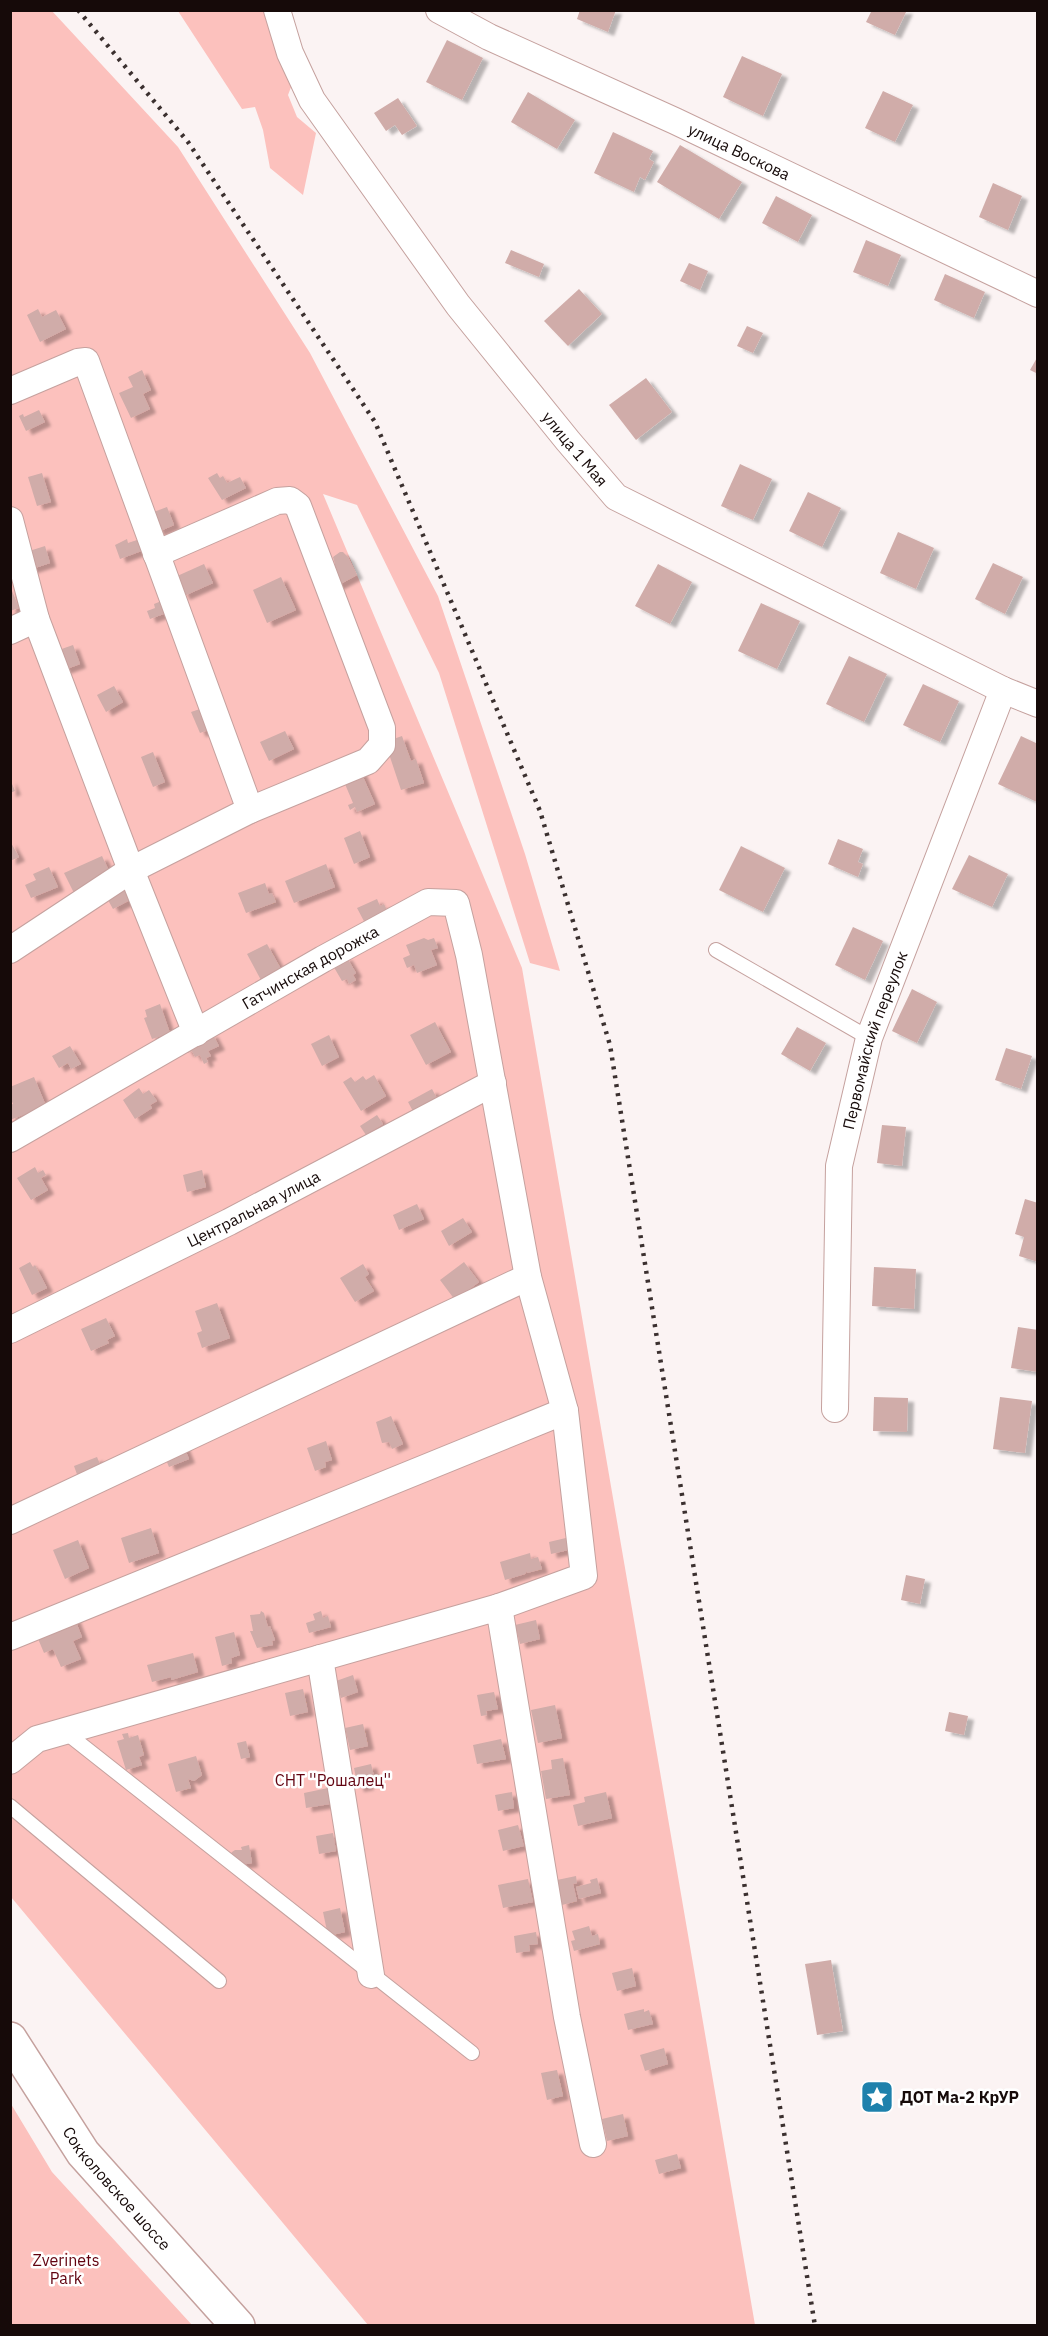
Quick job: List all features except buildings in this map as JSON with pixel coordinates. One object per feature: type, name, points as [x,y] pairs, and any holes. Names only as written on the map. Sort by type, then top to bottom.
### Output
[{"type":"main road","name":"Сокколовское шоссе","points":[[10,2040],[82,2153],[238,2325]]},
{"type":"street","name":"улица 1 Мая","points":[[278,10],[290,53],[312,100],[458,305],[560,432],[616,497],[1003,690],[1038,704]]},
{"type":"street","name":"улица Воскова","points":[[439,10],[489,37],[675,121],[1038,294]]},
{"type":"street","points":[[10,391],[78,362],[86,361],[250,810]]},
{"type":"street","points":[[11,949],[131,870],[250,810],[368,761],[382,745],[382,728],[298,506],[290,500],[277,501],[156,554]]},
{"type":"street","points":[[10,520],[36,619],[131,870],[196,1033]]},
{"type":"street","points":[[10,631],[36,619]]},
{"type":"street","name":"Первомайский переулок","points":[[835,1409],[839,1166],[869,1038],[1003,690]]},
{"type":"street","name":"Гатчинская дорожка","points":[[10,1139],[322,959],[428,902],[456,903],[470,954],[493,1083]]},
{"type":"street","points":[[10,1761],[37,1739],[499,1607],[584,1576],[565,1412],[528,1277],[493,1083]]},
{"type":"street","name":"Центральная улица","points":[[10,1330],[229,1222],[493,1083]]},
{"type":"street","points":[[10,1521],[528,1277]]},
{"type":"street","points":[[10,1637],[565,1412]]},
{"type":"street","points":[[499,1607],[567,2017],[593,2144]]},
{"type":"street","points":[[320,1658],[371,1975]]},
{"type":"lane","points":[[716,950],[869,1038]]},
{"type":"lane","points":[[64,1731],[472,2053]]},
{"type":"lane","points":[[10,1806],[219,1981]]},
{"type":"green space","name":"СНТ ''Рошалец''","points":[[11,11],[52,11],[178,147],[310,353],[438,596],[525,854],[560,971],[530,963],[439,673],[357,505],[323,494],[522,968],[755,2325],[368,2325],[11,1897]]},
{"type":"green space","points":[[178,11],[265,11],[270,31],[293,82],[288,95],[297,117],[316,133],[303,195],[270,168],[263,130],[255,107],[242,109]]},
{"type":"green space","name":"Zverinets Park","points":[[11,2104],[52,2172],[192,2325],[11,2325]]},
{"type":"railway","points":[[78,10],[188,142],[375,422],[540,811],[610,1045],[815,2326]]},
{"type":"place","name":"ДОТ Ма-2 КрУР","points":[[877,2097]]}]
